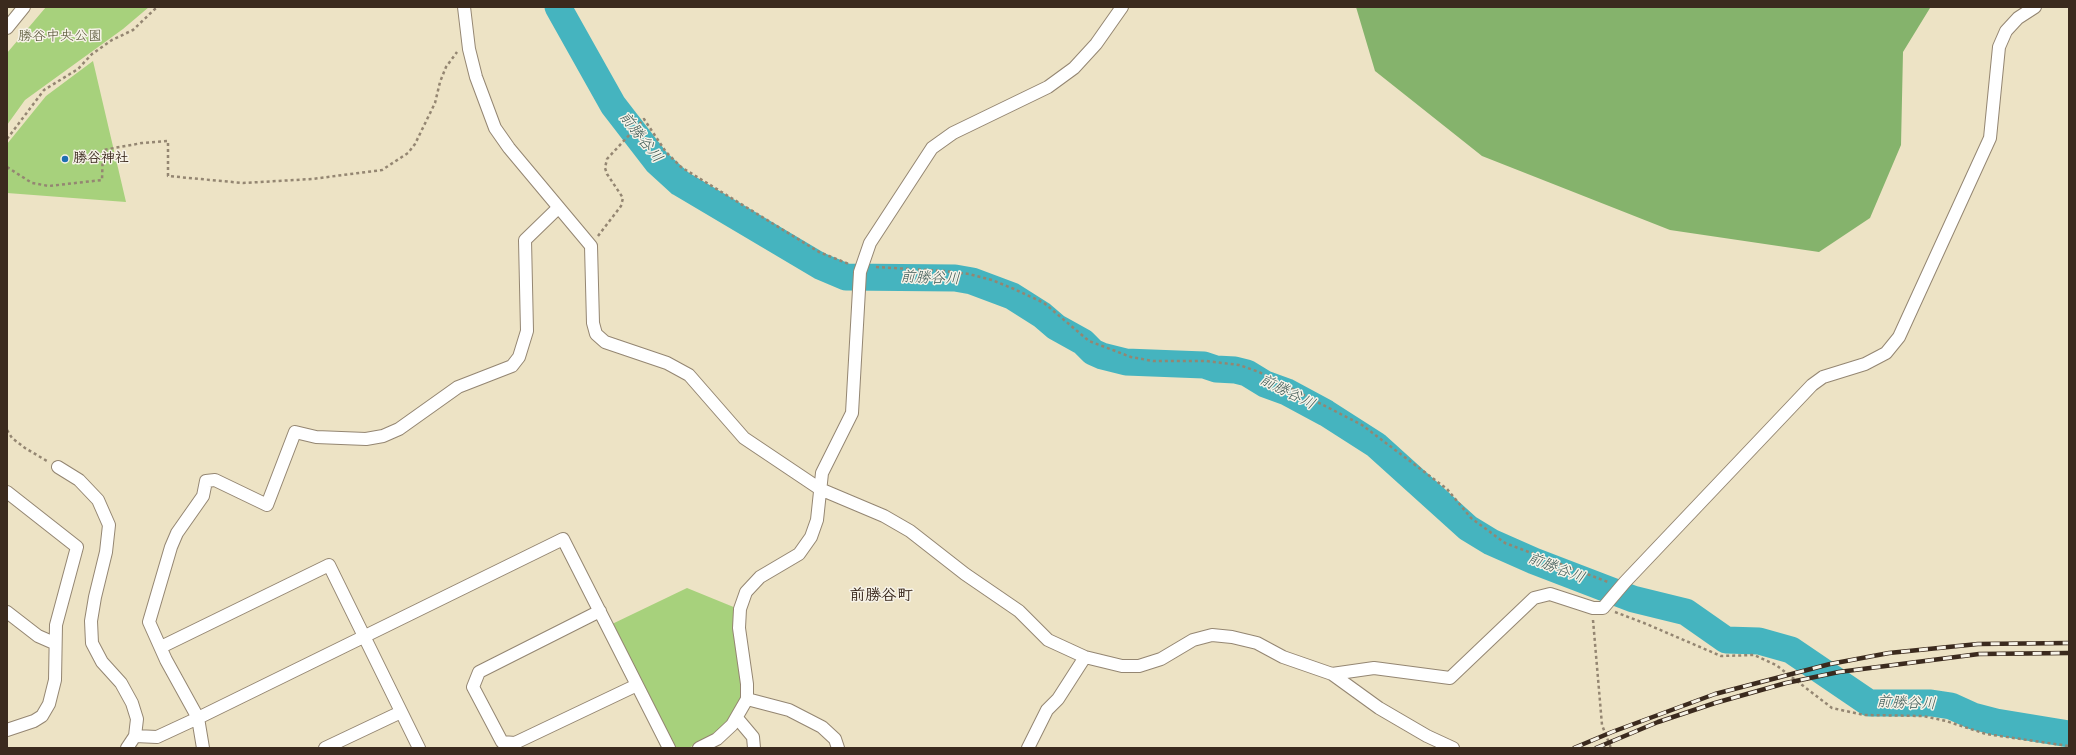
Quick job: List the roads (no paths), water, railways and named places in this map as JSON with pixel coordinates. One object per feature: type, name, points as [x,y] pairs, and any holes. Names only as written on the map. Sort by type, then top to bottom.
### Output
[{"type":"street","points":[[7,28],[24,7]]},
{"type":"street","points":[[464,7],[467,39],[476,77],[495,128],[509,148],[591,246],[592,323],[596,334],[605,342],[667,363],[689,375],[744,438],[820,489],[884,516],[910,531],[1018,611],[1048,640],[1085,657],[1122,666],[1140,666],[1161,659],[1193,640],[1212,635],[1232,637],[1257,643],[1283,657],[1332,674],[1379,708],[1427,736],[1453,748]]},
{"type":"street","points":[[699,748],[717,739],[737,718],[747,699],[747,684],[739,628],[740,609],[746,592],[760,577],[799,554],[811,537],[817,520],[822,473],[852,413],[857,353],[858,292],[856,268],[870,243],[932,148],[953,133],[1048,87],[1069,72],[1096,44],[1122,7]]},
{"type":"street","points":[[1332,674],[1374,668],[1450,678],[1534,598],[1550,594],[1598,608],[1621,587],[1812,385],[1823,377],[1865,364],[1886,353],[1898,340],[1990,138],[1999,47],[2006,31],[2018,18],[2035,7]]},
{"type":"street","points":[[203,748],[198,718],[166,660],[149,622],[171,547],[177,533],[203,496],[206,481],[215,480],[267,505],[295,432],[316,437],[366,439],[383,436],[399,429],[458,387],[512,366],[519,357],[527,331],[525,240],[558,208]]},
{"type":"street","points":[[58,467],[79,480],[98,500],[109,525],[106,552],[91,621],[92,643],[102,662],[121,683],[132,703],[137,719],[134,736],[127,748]]},
{"type":"street","points":[[7,492],[77,546],[56,625],[54,643],[54,680],[49,704],[46,711],[34,721],[7,730]]},
{"type":"street","points":[[134,736],[157,737],[365,637],[563,539],[669,748]]},
{"type":"street","points":[[161,647],[329,565],[419,748]]},
{"type":"street","points":[[600,611],[479,672],[473,686],[502,742],[515,743],[637,685]]},
{"type":"street","points":[[7,612],[38,636],[54,643]]},
{"type":"street","points":[[1028,748],[1047,710],[1058,699],[1085,657]]},
{"type":"street","points":[[747,699],[789,710],[822,727],[835,739],[838,748]]},
{"type":"street","points":[[325,748],[401,712]]},
{"type":"street","points":[[737,718],[753,737],[754,748]]},
{"type":"waterway","name":"前勝谷川","points":[[558,7],[613,105],[657,162],[680,183],[820,266],[846,277],[955,278],[972,281],[1012,296],[1042,315],[1056,327],[1083,342],[1093,352],[1102,356],[1126,362],[1204,365],[1216,369],[1235,370],[1247,373],[1265,384],[1287,392],[1326,413],[1376,445],[1468,528],[1491,542],[1534,561],[1633,599],[1686,612],[1726,640],[1759,641],[1791,650],[1869,703],[1931,703],[1951,706],[1973,716],[1996,722],[2069,734]]},
{"type":"railway","points":[[1574,748],[1612,732],[1715,694],[1830,664],[1889,653],[1978,644],[2069,643]]},
{"type":"railway","points":[[1596,748],[1658,722],[1715,703],[1786,683],[1839,672],[1979,654],[2069,653]]},
{"type":"place","name":"勝谷神社","points":[[65,159]]},
{"type":"district","name":"前勝谷町","points":[[881,597]]},
{"type":"park label","name":"勝谷中央公園","points":[[60,37]]}]
